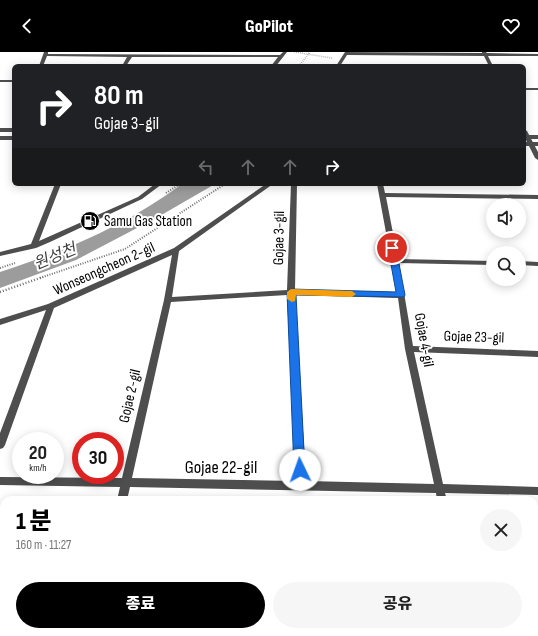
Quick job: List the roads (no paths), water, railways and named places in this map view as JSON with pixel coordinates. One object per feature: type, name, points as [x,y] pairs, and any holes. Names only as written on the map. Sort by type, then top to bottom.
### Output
[{"type":"street","points":[[275,64],[285,52]]},
{"type":"street","points":[[341,64],[348,53],[485,53],[538,55]]},
{"type":"street","points":[[485,53],[490,64]]},
{"type":"street","points":[[42,64],[46,54],[130,56],[187,54],[281,56]]},
{"type":"street","points":[[125,64],[130,56]]},
{"type":"street","points":[[0,81],[12,81]]},
{"type":"street","points":[[526,89],[538,89]]},
{"type":"street","points":[[0,130],[12,130]]},
{"type":"street","points":[[526,135],[538,137]]},
{"type":"street","points":[[526,136],[538,158]]},
{"type":"street","points":[[0,138],[12,138]]},
{"type":"street","points":[[526,144],[538,144]]},
{"type":"street","points":[[34,246],[57,186]]},
{"type":"street","points":[[0,254],[34,246],[140,198],[156,186]]},
{"type":"street","name":"Wonseongcheon 2-gil","points":[[0,322],[51,306],[176,250],[267,186]]},
{"type":"street","name":"Gojae 3-gil","points":[[294,186],[291,292],[300,485]]},
{"type":"street","name":"Gojae 4-gil","points":[[380,186],[401,295],[409,349],[441,496]]},
{"type":"street","points":[[382,195],[538,196]]},
{"type":"street","name":"Gojae 2-gil","points":[[124,483],[168,300],[176,250]]},
{"type":"street","points":[[395,261],[486,263]]},
{"type":"street","points":[[526,263],[538,264]]},
{"type":"street","points":[[168,300],[291,292],[401,295]]},
{"type":"street","points":[[0,445],[51,306]]},
{"type":"street","name":"Gojae 23-gil","points":[[409,349],[538,354]]},
{"type":"street","name":"Gojae 22-gil","points":[[0,481],[72,482]]},
{"type":"street","name":"Gojae 22-gil","points":[[124,483],[538,490]]},
{"type":"street","name":"Gojae 2-gil","points":[[122,496],[124,484]]},
{"type":"water","name":"원성천","points":[[179,186],[212,186],[158,217],[76,260],[0,288],[0,272],[72,246],[95,236],[161,199]]},
{"type":"place","name":"Samu Gas Station","points":[[90,221]]}]
